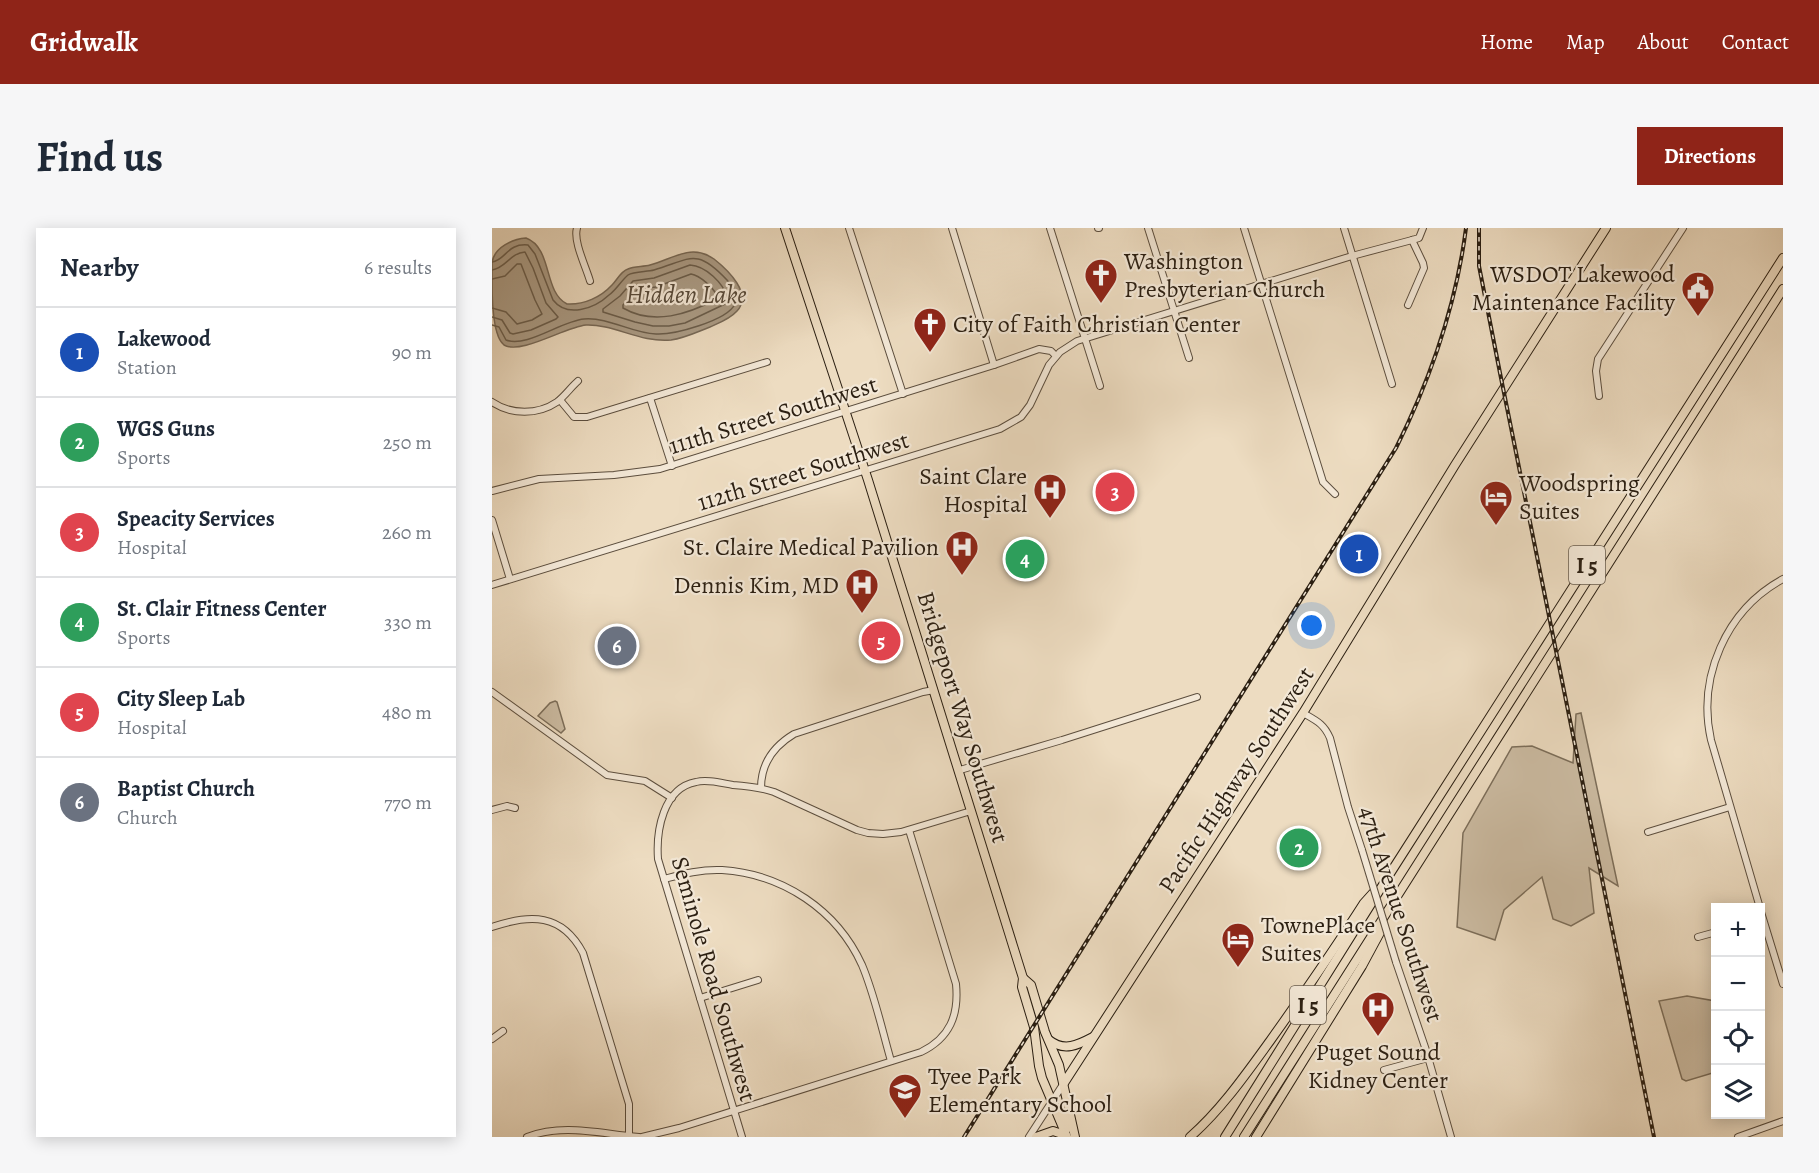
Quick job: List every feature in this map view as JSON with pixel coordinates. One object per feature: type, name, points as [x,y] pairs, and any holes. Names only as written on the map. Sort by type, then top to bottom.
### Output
[{"type":"highway","name":"I 5","points":[[1225,1137],[1783,258]]},
{"type":"highway","name":"I 5","points":[[1244,1137],[1783,289]]},
{"type":"highway","points":[[1190,1137],[1218,1109],[1258,1056],[1364,903],[1392,872]]},
{"type":"highway","points":[[1256,1137],[1362,966],[1400,891]]},
{"type":"main road","name":"Bridgeport Way Southwest","points":[[785,228],[846,411],[960,770],[1023,978],[1022,987],[1034,1027],[1039,1066],[1051,1102],[1071,1137]]},
{"type":"main road","name":"Pacific Highway Southwest","points":[[1064,1083],[1303,713],[1450,473],[1606,228]]},
{"type":"main road","name":"Bridgeport Way Southwest","points":[[1023,978],[1031,985],[1059,1065],[1064,1083],[1071,1137]]},
{"type":"main road","points":[[1048,1039],[1065,1047],[1074,1046],[1095,1036]]},
{"type":"main road","points":[[1036,1137],[1053,1131],[1071,1137]]},
{"type":"street","points":[[577,228],[575,232],[590,280]]},
{"type":"street","points":[[849,228],[903,393]]},
{"type":"street","points":[[952,228],[994,365]]},
{"type":"street","points":[[1050,228],[1100,386]]},
{"type":"street","points":[[1148,228],[1189,358]]},
{"type":"street","points":[[1244,228],[1323,482],[1335,494]]},
{"type":"street","points":[[1344,228],[1392,384]]},
{"type":"street","points":[[1084,337],[1419,238],[1424,228]]},
{"type":"street","points":[[1599,396],[1597,362],[1683,228]]},
{"type":"street","points":[[1408,305],[1424,268],[1412,240]]},
{"type":"street","name":"112th Street Southwest","points":[[492,585],[1000,429],[1016,421],[1030,405],[1044,374],[1056,356],[1084,337]]},
{"type":"street","name":"111th Street Southwest","points":[[492,491],[539,479],[644,472],[672,466],[1039,349],[1051,351],[1056,356]]},
{"type":"street","points":[[560,400],[571,414],[578,418],[587,417],[767,362]]},
{"type":"street","points":[[492,402],[507,411],[523,412],[542,408],[560,400],[578,381]]},
{"type":"street","points":[[650,398],[672,466]]},
{"type":"street","points":[[492,520],[510,579]]},
{"type":"street","points":[[1759,903],[1707,721],[1707,700],[1713,661],[1727,634],[1738,617],[1764,591],[1783,579]]},
{"type":"street","points":[[760,788],[763,772],[771,754],[781,742],[794,734],[934,690]]},
{"type":"street","points":[[492,693],[606,775],[645,781],[672,798],[681,787],[703,781],[760,788],[774,792],[857,830],[883,834],[909,830],[971,811]]},
{"type":"street","points":[[960,770],[1197,698]]},
{"type":"street","name":"47th Avenue Southwest","points":[[1303,713],[1322,724],[1330,738],[1348,807],[1451,1137]]},
{"type":"street","name":"Seminole Road Southwest","points":[[672,798],[665,809],[658,837],[658,859],[742,1137]]},
{"type":"street","points":[[492,810],[507,806],[515,808]]},
{"type":"street","points":[[1648,832],[1730,807]]},
{"type":"street","points":[[527,1137],[557,1130],[640,1137],[679,1128],[921,1052],[938,1041],[950,1025],[957,1007],[955,979],[909,830]]},
{"type":"street","points":[[664,879],[696,872],[722,870],[737,872],[774,881],[813,903],[841,931],[858,957],[867,978],[891,1061]]},
{"type":"street","points":[[492,927],[531,918],[560,925],[571,934],[583,953],[629,1104],[629,1136]]},
{"type":"street","points":[[1765,928],[1783,984]]},
{"type":"street","points":[[1698,937],[1711,933]]},
{"type":"street","points":[[700,998],[758,980]]},
{"type":"street","points":[[492,1039],[503,1032]]},
{"type":"street","points":[[1384,1070],[1428,1058]]},
{"type":"street","name":"Pacific Highway Southwest","points":[[1029,1137],[1064,1083]]},
{"type":"street","points":[[1738,1137],[1783,1121]]},
{"type":"shaded area","points":[[555,701],[565,729],[561,733],[538,716],[550,703]]},
{"type":"shaded area","points":[[1581,713],[1618,886],[1589,868],[1594,913],[1571,926],[1553,919],[1542,877],[1504,910],[1495,940],[1457,927],[1463,833],[1512,747],[1532,746],[1573,763],[1576,714]]},
{"type":"shaded area","points":[[1687,996],[1711,1000],[1711,1074],[1686,1081],[1682,1079],[1659,1001]]},
{"type":"water","name":"Hidden Lake","points":[[526,238],[535,243],[540,251],[554,290],[567,304],[586,302],[597,297],[608,289],[621,274],[633,267],[650,265],[682,254],[698,252],[714,259],[732,276],[740,290],[741,304],[734,314],[724,320],[691,335],[671,340],[649,339],[607,327],[586,325],[532,344],[512,347],[504,345],[497,333],[494,316],[492,263],[500,248],[515,240]]},
{"type":"railway","points":[[964,1137],[1396,448],[1431,368],[1449,313],[1466,228]]},
{"type":"railway","points":[[1479,228],[1479,266],[1654,1137]]},
{"type":"place","name":"Washington Presbyterian Church","points":[[1101,304]]},
{"type":"place","name":"WSDOT Lakewood Maintenance Facility","points":[[1698,317]]},
{"type":"place","name":"City of Faith Christian Center","points":[[930,353]]},
{"type":"place","name":"Speacity Services","points":[[1115,492]]},
{"type":"place","name":"Saint Clare Hospital","points":[[1050,519]]},
{"type":"place","name":"Woodspring Suites","points":[[1496,526]]},
{"type":"place","name":"Lakewood","points":[[1359,554]]},
{"type":"place","name":"St. Clair Fitness Center","points":[[1025,559]]},
{"type":"place","name":"St. Claire Medical Pavilion","points":[[962,576]]},
{"type":"place","name":"Dennis Kim, MD","points":[[862,614]]},
{"type":"place","name":"City Sleep Lab","points":[[881,641]]},
{"type":"place","name":"Baptist Church","points":[[617,646]]},
{"type":"place","name":"WGS Guns","points":[[1299,848]]},
{"type":"place","name":"TownePlace Suites","points":[[1238,968]]},
{"type":"place","name":"Puget Sound Kidney Center","points":[[1378,1037]]},
{"type":"place","name":"Tyee Park Elementary School","points":[[905,1119]]}]
